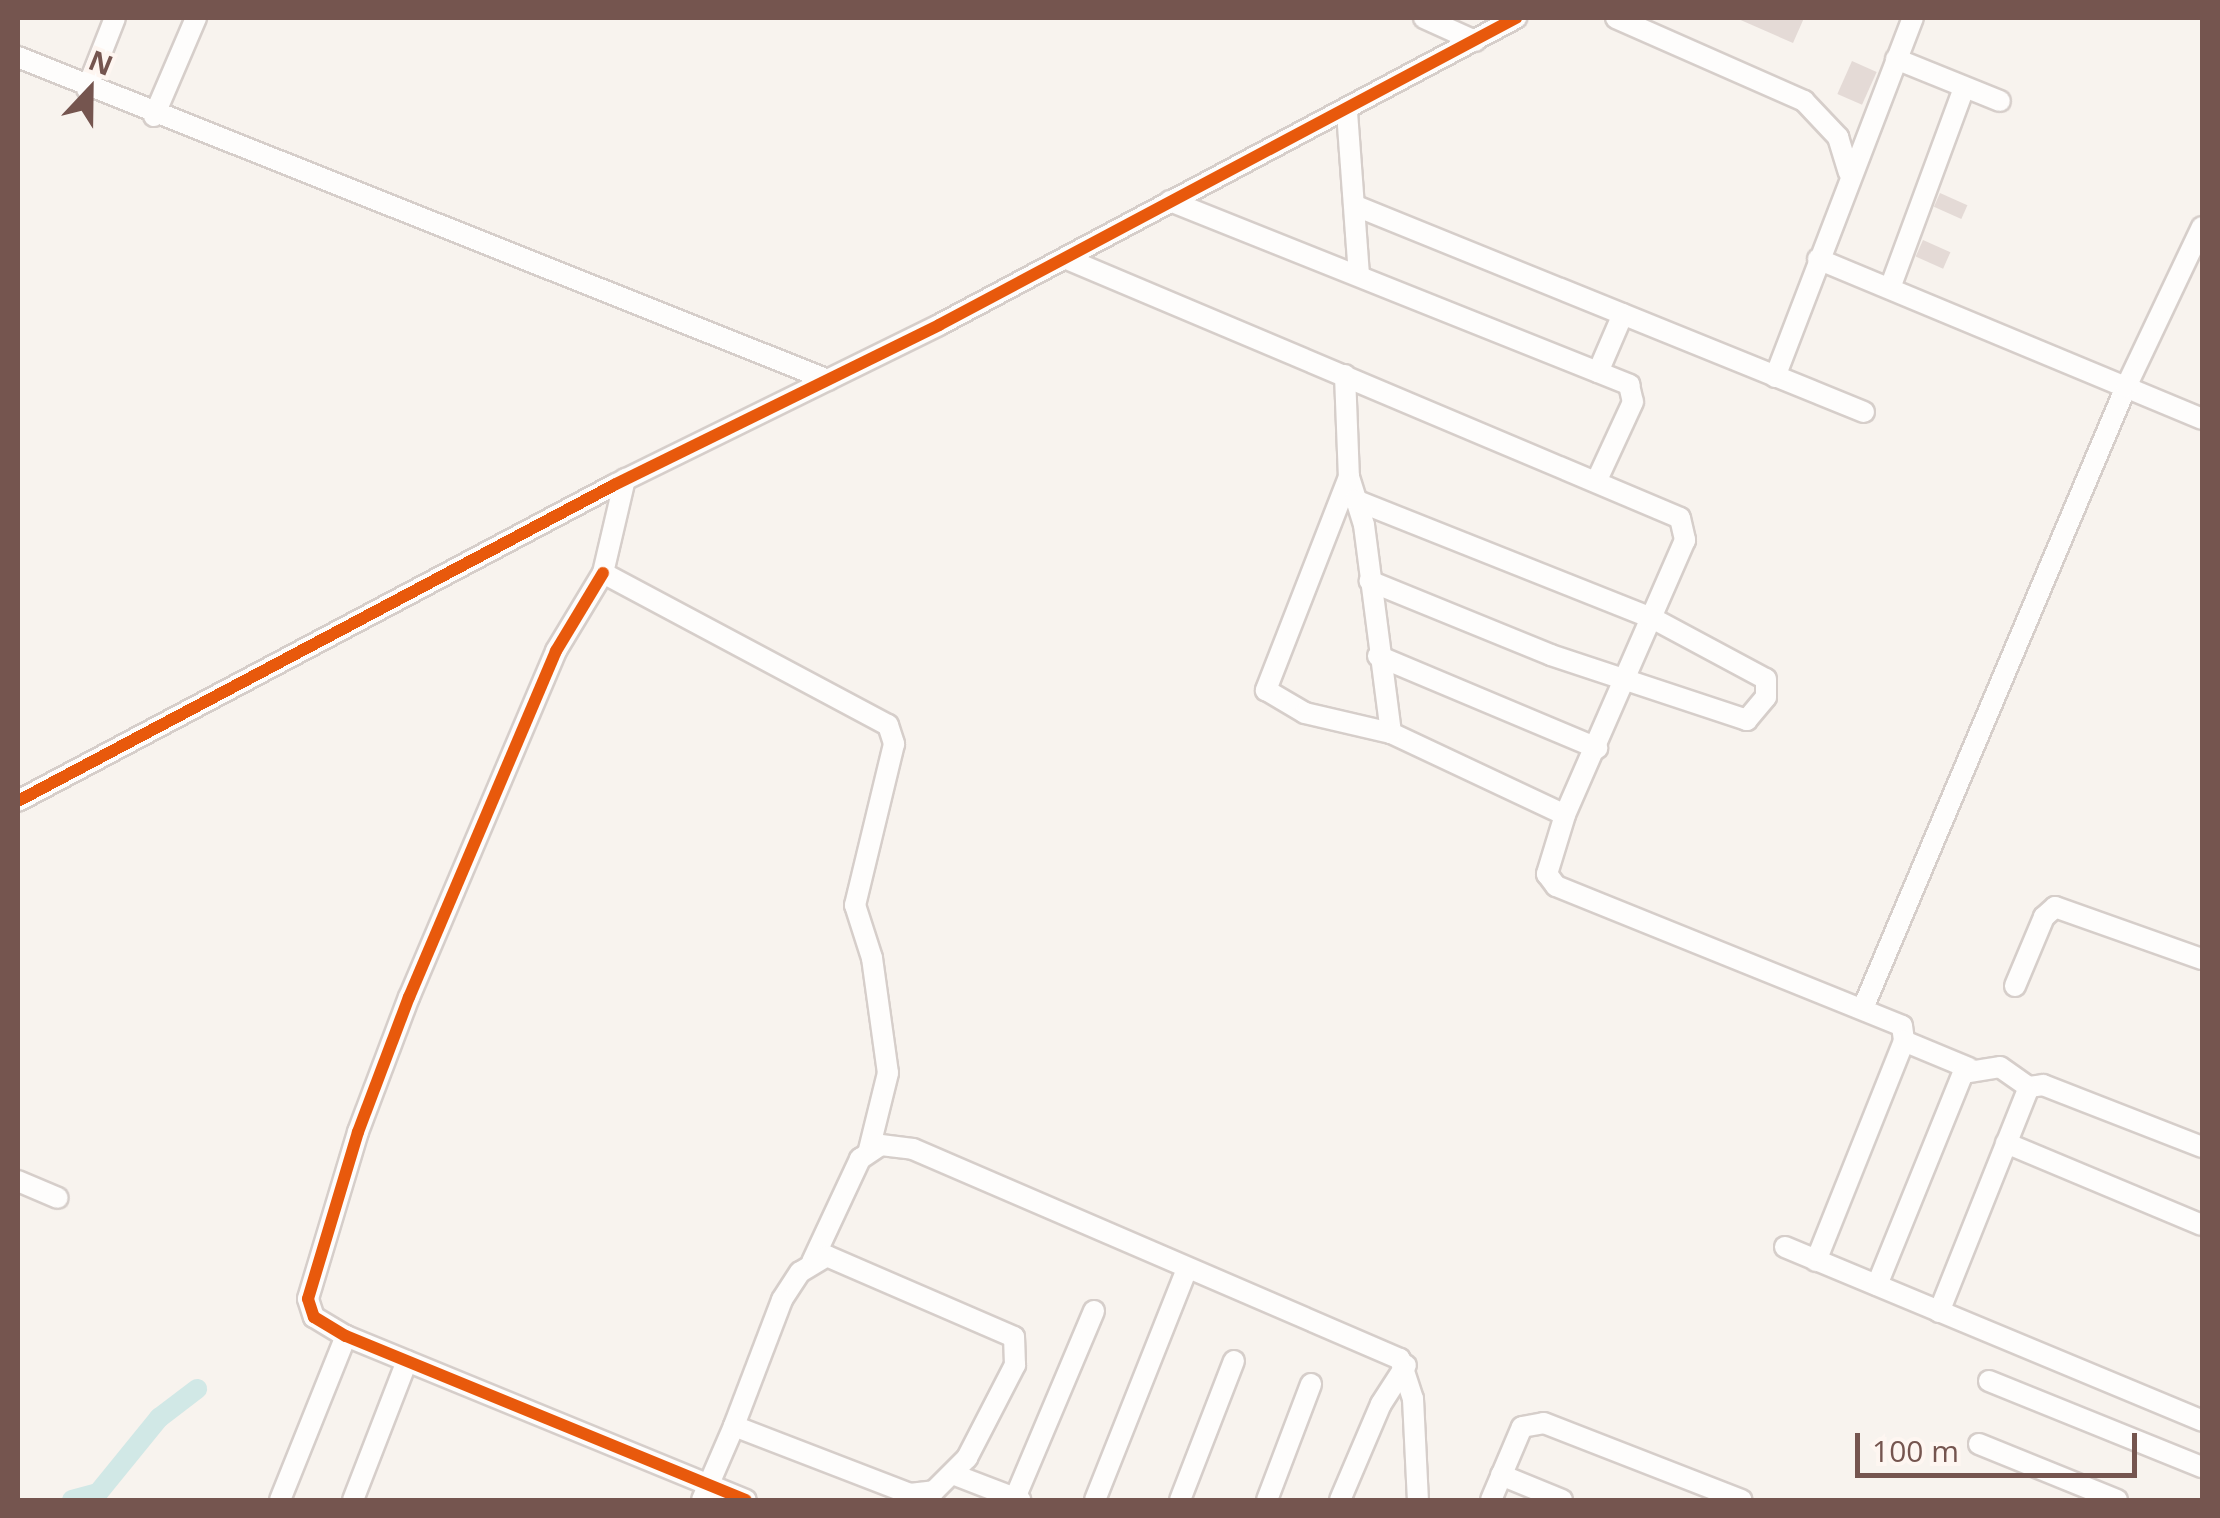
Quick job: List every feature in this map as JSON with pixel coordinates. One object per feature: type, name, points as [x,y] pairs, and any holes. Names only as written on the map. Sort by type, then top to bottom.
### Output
[{"type":"street","points":[[87,89],[115,18]]},
{"type":"street","points":[[154,116],[196,18]]},
{"type":"street","points":[[1424,18],[1475,42]]},
{"type":"street","points":[[18,801],[625,480],[828,380],[1347,112],[1516,18]]},
{"type":"street","points":[[1616,18],[1804,100],[1838,137],[1849,172]]},
{"type":"street","points":[[1775,377],[1849,172],[1913,18]]},
{"type":"street","points":[[18,57],[154,116],[828,380]]},
{"type":"street","points":[[1896,59],[2000,102]]},
{"type":"street","points":[[1890,288],[1964,88]]},
{"type":"street","points":[[1347,112],[1358,274]]},
{"type":"street","points":[[1170,201],[1598,372],[1635,394],[1598,480]]},
{"type":"street","points":[[1356,206],[1864,412]]},
{"type":"street","points":[[1863,1008],[2126,387],[2202,227]]},
{"type":"street","points":[[1066,258],[1598,480],[1673,513],[1685,525],[1686,540],[1598,748],[1565,815],[1547,874],[1556,886],[1897,1022],[1904,1041],[1816,1260]]},
{"type":"street","points":[[1818,259],[2202,419]]},
{"type":"street","points":[[1598,372],[1622,314]]},
{"type":"street","points":[[1346,374],[1349,477],[1370,581],[1391,733]]},
{"type":"street","points":[[1349,477],[1266,690],[1305,713],[1391,733],[1565,815]]},
{"type":"street","points":[[625,480],[603,572],[556,650],[358,1132],[308,1299],[314,1317],[346,1336],[705,1493],[746,1500]]},
{"type":"street","points":[[1355,500],[1652,618],[1766,679],[1766,697],[1747,720],[1551,655],[1370,581]]},
{"type":"street","points":[[603,572],[888,726],[894,744],[854,905],[872,958],[888,1072],[869,1150],[812,1262],[782,1300],[705,1493]]},
{"type":"street","points":[[1378,656],[1598,748]]},
{"type":"street","points":[[2015,986],[2044,918],[2055,907],[2202,960]]},
{"type":"street","points":[[1904,1041],[1970,1068],[2010,1070],[2029,1087],[2043,1085],[2202,1147]]},
{"type":"street","points":[[1876,1285],[1949,1104],[1970,1068]]},
{"type":"street","points":[[1939,1312],[2029,1087]]},
{"type":"street","points":[[2006,1143],[2202,1225]]},
{"type":"street","points":[[869,1150],[913,1149],[1390,1352],[1406,1365],[1418,1500]]},
{"type":"street","points":[[18,1180],[58,1198]]},
{"type":"street","points":[[1785,1247],[2202,1421]]},
{"type":"street","points":[[734,1426],[923,1496],[955,1475],[1015,1365],[1014,1337],[842,1260],[812,1262]]},
{"type":"street","points":[[1096,1500],[1188,1269]]},
{"type":"street","points":[[955,1475],[1017,1500],[1094,1311]]},
{"type":"street","points":[[280,1500],[346,1336]]},
{"type":"street","points":[[353,1500],[407,1361]]},
{"type":"street","points":[[1180,1500],[1234,1361]]},
{"type":"street","points":[[1340,1500],[1381,1404],[1406,1365]]},
{"type":"street","points":[[1989,1381],[2202,1466]]},
{"type":"street","points":[[1267,1500],[1311,1384]]},
{"type":"street","points":[[1491,1500],[1522,1426],[1544,1423],[1740,1500]]},
{"type":"street","points":[[1979,1444],[2117,1500]]},
{"type":"street","points":[[1501,1475],[1562,1500]]},
{"type":"building","points":[[1736,18],[1804,18],[1793,43]]},
{"type":"building","points":[[1852,61],[1877,72],[1862,105],[1837,94]]},
{"type":"building","points":[[1940,193],[1967,205],[1961,219],[1934,207]]},
{"type":"building","points":[[1923,240],[1950,252],[1943,269],[1916,256]]},
{"type":"waterway","points":[[72,1500],[98,1493],[159,1418],[197,1389]]},
{"type":"cycle path","points":[[18,801],[614,485],[939,325],[1516,18]]},
{"type":"cycle path","points":[[603,573],[556,651],[409,997],[358,1132],[308,1299],[314,1317],[346,1336],[746,1500]]}]
